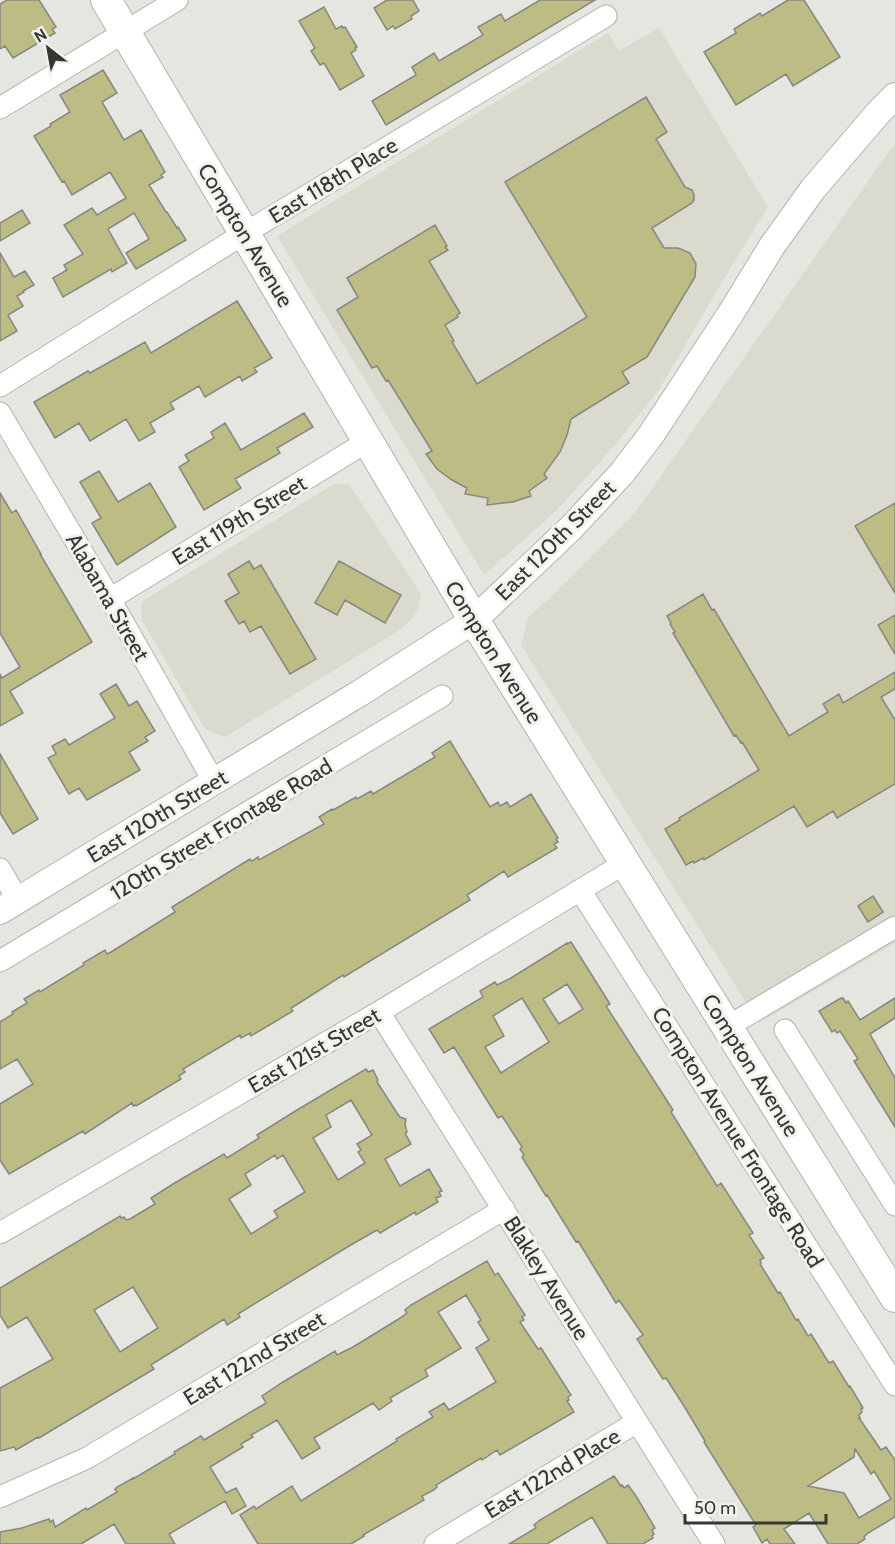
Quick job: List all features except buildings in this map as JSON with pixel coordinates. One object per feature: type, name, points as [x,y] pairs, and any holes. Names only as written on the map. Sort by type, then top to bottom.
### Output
[{"type":"main road","name":"Compton Avenue","points":[[106,0],[474,620],[895,1297]]},
{"type":"street","points":[[0,108],[177,0]]},
{"type":"street","name":"East 118th Place","points":[[0,386],[245,233],[606,16]]},
{"type":"street","name":"East 120th Street","points":[[9,905],[360,693],[474,620],[572,527],[622,473],[651,435],[772,246],[813,189],[895,96]]},
{"type":"street","name":"Alabama Street","points":[[0,413],[110,599],[214,782]]},
{"type":"street","name":"East 119th Street","points":[[110,599],[368,441]]},
{"type":"street","name":"120th Street Frontage Road","points":[[0,961],[442,696]]},
{"type":"street","name":"East 121st Street","points":[[0,1233],[380,1012],[625,863]]},
{"type":"street","points":[[0,869],[9,905]]},
{"type":"street","name":"Compton Avenue Frontage Road","points":[[580,890],[895,1384]]},
{"type":"street","points":[[727,1027],[895,927]]},
{"type":"street","name":"Blakley Avenue","points":[[380,1012],[714,1544]]},
{"type":"street","points":[[785,1030],[895,1205]]},
{"type":"street","name":"East 122nd Street","points":[[0,1497],[87,1458],[504,1209]]},
{"type":"street","name":"East 122nd Place","points":[[435,1544],[637,1422]]},
{"type":"shaded area","points":[[659,28],[768,207],[660,388],[616,444],[557,510],[484,575],[277,236],[608,33],[619,51]]},
{"type":"shaded area","points":[[895,143],[895,943],[759,1023],[521,645],[528,618],[637,510]]},
{"type":"shaded area","points":[[334,484],[349,484],[421,594],[418,609],[412,619],[398,631],[225,737],[205,729],[142,620],[143,601]]}]
